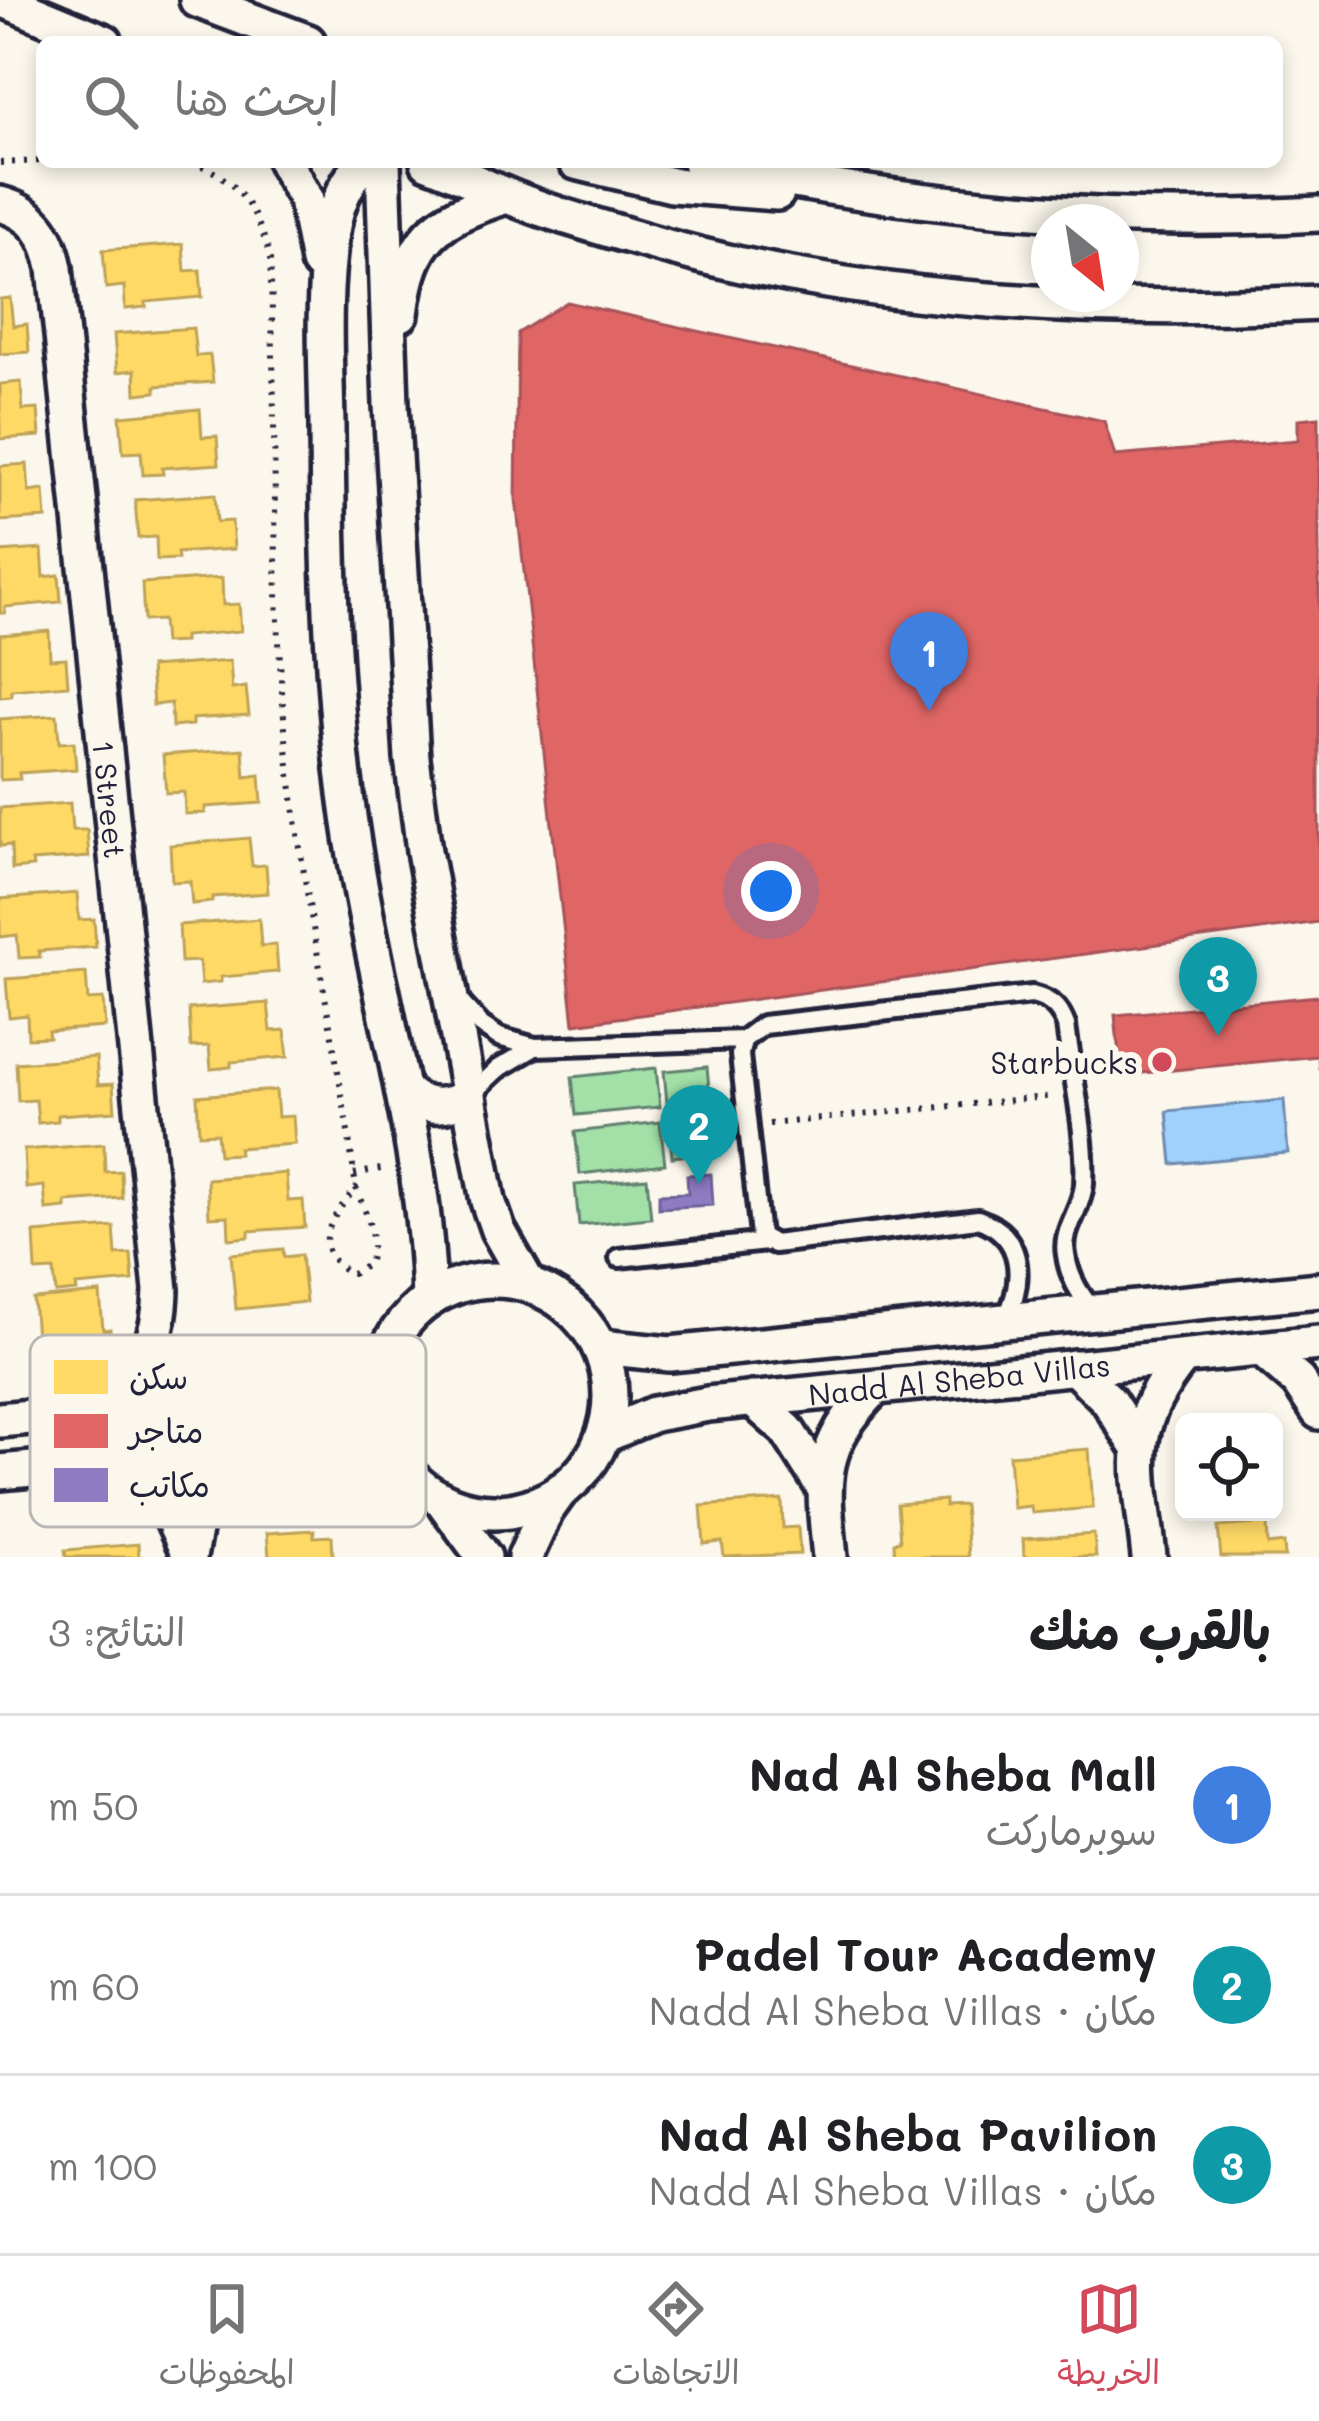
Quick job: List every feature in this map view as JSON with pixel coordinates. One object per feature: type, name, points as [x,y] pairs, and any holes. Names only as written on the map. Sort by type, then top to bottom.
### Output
[{"type":"street","points":[[4,0],[91,36]]},
{"type":"street","points":[[196,0],[292,36]]},
{"type":"street","points":[[290,168],[313,226],[326,329]]},
{"type":"street","points":[[361,168],[345,191],[333,225],[326,329],[337,708],[362,892],[407,1109],[430,1300]]},
{"type":"street","points":[[382,168],[412,758],[488,1201],[498,1230],[529,1285]]},
{"type":"street","points":[[442,168],[506,196],[638,239],[778,272],[906,291],[1065,306],[1221,308],[1319,303]]},
{"type":"street","points":[[605,168],[714,191],[756,194],[838,189]]},
{"type":"street","points":[[731,168],[838,189],[981,206],[1121,215],[1319,214]]},
{"type":"street","points":[[391,405],[404,291],[422,244],[457,212],[506,196]]},
{"type":"street","name":"1 Street","points":[[0,205],[30,218],[44,232],[55,268],[161,1290],[156,1335]]},
{"type":"street","points":[[407,1109],[413,1100],[436,1107],[469,1096]]},
{"type":"street","points":[[395,1335],[430,1300],[460,1285],[495,1280],[529,1285],[571,1308],[600,1347],[610,1406],[603,1436],[586,1466],[546,1511],[525,1557]]},
{"type":"street","name":"Nadd Al Sheba Villas","points":[[600,1347],[670,1354],[1319,1290]]},
{"type":"street","name":"Nadd Al Sheba Villas","points":[[603,1436],[667,1411],[752,1399],[1319,1343]]},
{"type":"street","points":[[1261,1349],[1298,1381],[1319,1412]]},
{"type":"street","points":[[1149,1557],[1137,1444],[1156,1395],[1183,1357]]},
{"type":"street","points":[[1074,1367],[1108,1400],[1137,1444]]},
{"type":"street","points":[[830,1557],[822,1485],[844,1424],[875,1388]]},
{"type":"street","points":[[752,1399],[787,1430],[822,1485]]},
{"type":"street","points":[[0,1420],[30,1417]]},
{"type":"street","points":[[0,1472],[30,1469]]},
{"type":"street","points":[[426,1490],[442,1500],[490,1512],[539,1503],[562,1490]]},
{"type":"street","points":[[442,1500],[484,1557]]},
{"type":"street","points":[[176,1527],[189,1556]]},
{"type":"lane","points":[[446,974],[454,994],[481,1025],[499,1037],[535,1047],[743,1040],[763,1025],[1032,995],[1047,999],[1060,1010],[1066,1025],[1084,1183],[1064,1242],[1076,1288],[1096,1313]]},
{"type":"lane","points":[[743,1040],[740,1054],[758,1228],[766,1242]]},
{"type":"lane","points":[[469,1096],[498,1069],[535,1047]]},
{"type":"lane","points":[[619,1258],[978,1219],[1006,1236],[1019,1265],[1017,1296],[1005,1321]]},
{"type":"path","points":[[0,164],[36,161]]},
{"type":"path","points":[[202,168],[227,181],[248,203],[263,230],[270,259],[284,717],[301,862],[340,1066],[356,1188],[372,1227],[369,1264],[352,1274],[332,1259],[326,1234],[356,1188]]},
{"type":"path","points":[[747,1126],[1075,1094]]},
{"type":"green space","points":[[707,1067],[715,1152],[672,1157],[664,1071]]},
{"type":"green space","points":[[656,1068],[660,1107],[576,1115],[572,1077]]},
{"type":"green space","points":[[660,1122],[665,1164],[580,1174],[575,1132]]},
{"type":"green space","points":[[647,1178],[651,1218],[579,1225],[575,1185]]},
{"type":"water","points":[[1284,1100],[1288,1153],[1172,1164],[1167,1111]]},
{"type":"building: سكن","points":[[183,244],[185,271],[200,270],[202,297],[146,302],[146,307],[125,309],[124,286],[106,288],[103,250]]},
{"type":"building: سكن","points":[[10,298],[13,326],[27,324],[29,352],[0,354],[0,299]]},
{"type":"building: سكن","points":[[193,328],[196,356],[210,355],[213,382],[156,386],[156,392],[136,394],[135,370],[117,372],[114,334]]},
{"type":"building: سكن","points":[[21,382],[23,410],[38,409],[40,436],[0,439],[0,384]]},
{"type":"building: سكن","points":[[200,409],[202,437],[217,436],[219,464],[162,468],[163,474],[143,475],[141,452],[123,453],[120,416]]},
{"type":"building: سكن","points":[[27,464],[29,492],[44,490],[46,518],[0,521],[0,466]]},
{"type":"building: سكن","points":[[215,494],[217,522],[232,521],[234,549],[177,553],[178,559],[157,560],[156,537],[138,538],[135,500]]},
{"type":"building: سكن","points":[[42,549],[44,577],[59,575],[61,602],[5,607],[5,613],[0,613],[0,552]]},
{"type":"building: سكن","points":[[222,578],[223,605],[239,604],[241,631],[184,636],[184,642],[164,643],[162,620],[144,621],[142,583]]},
{"type":"building: سكن","points":[[49,631],[50,659],[66,658],[68,685],[11,690],[11,696],[0,697],[0,635]]},
{"type":"building: سكن","points":[[230,661],[232,689],[246,687],[249,715],[192,719],[192,725],[172,727],[171,703],[153,705],[150,667]]},
{"type":"building: سكن","points":[[57,715],[59,743],[74,742],[76,769],[19,773],[20,779],[0,780],[0,719]]},
{"type":"building: سكن","points":[[243,749],[245,777],[260,775],[262,803],[205,807],[205,813],[185,814],[184,792],[166,793],[163,755]]},
{"type":"building: سكن","points":[[70,803],[72,830],[87,830],[89,857],[32,861],[33,867],[12,869],[11,845],[0,846],[0,808]]},
{"type":"building: سكن","points":[[249,838],[252,866],[266,865],[268,893],[212,897],[212,902],[192,904],[190,881],[172,882],[170,845]]},
{"type":"building: سكن","points":[[77,893],[79,920],[94,919],[96,947],[39,951],[40,957],[19,958],[17,935],[0,937],[0,899]]},
{"type":"building: سكن","points":[[259,919],[261,946],[276,945],[278,972],[221,977],[221,982],[201,984],[199,961],[181,962],[179,925]]},
{"type":"building: سكن","points":[[86,973],[88,1000],[103,999],[105,1027],[48,1031],[49,1037],[28,1038],[27,1015],[9,1017],[6,979]]},
{"type":"building: سكن","points":[[268,1003],[271,1031],[285,1030],[288,1057],[231,1062],[231,1067],[211,1069],[209,1046],[191,1047],[189,1009]]},
{"type":"building: سكن","points":[[96,1057],[98,1085],[113,1084],[115,1111],[58,1115],[58,1121],[38,1123],[36,1100],[18,1101],[16,1063]]},
{"type":"building: سكن","points":[[276,1090],[278,1117],[293,1116],[295,1144],[238,1148],[239,1154],[219,1155],[217,1133],[199,1134],[197,1096]]},
{"type":"building: سكن","points":[[104,1144],[105,1172],[121,1171],[122,1198],[66,1202],[66,1208],[46,1210],[44,1186],[26,1188],[24,1150]]},
{"type":"building: سكن","points":[[286,1173],[288,1201],[303,1200],[305,1227],[249,1231],[249,1237],[229,1239],[228,1216],[209,1217],[207,1179]]},
{"type":"building: سكن","points":[[114,1227],[116,1255],[131,1254],[133,1281],[76,1286],[77,1291],[56,1293],[54,1270],[36,1271],[34,1233]]},
{"type":"building: سكن","points":[[283,1249],[284,1257],[301,1255],[306,1302],[236,1309],[231,1254]]},
{"type":"building: سكن","points":[[100,1293],[103,1330],[110,1329],[110,1335],[36,1335],[33,1299]]},
{"type":"building: سكن","points":[[1089,1449],[1093,1508],[1032,1513],[1031,1506],[1013,1508],[1009,1455]]},
{"type":"building: سكن","points":[[782,1500],[783,1528],[798,1527],[800,1554],[724,1557],[722,1542],[704,1544],[701,1506]]},
{"type":"building: سكن","points":[[945,1500],[945,1506],[964,1505],[968,1557],[895,1557],[894,1542],[900,1541],[897,1504]]},
{"type":"building: سكن","points":[[1267,1523],[1268,1545],[1284,1543],[1285,1557],[1221,1557],[1218,1527]]},
{"type":"building: سكن","points":[[314,1530],[314,1537],[332,1536],[333,1557],[269,1557],[267,1533]]},
{"type":"building: سكن","points":[[1094,1534],[1096,1557],[1024,1557],[1023,1539]]},
{"type":"building: سكن","points":[[138,1544],[139,1557],[66,1557],[65,1550]]},
{"type":"building: متاجر","points":[[567,302],[1104,421],[1115,456],[1298,440],[1298,419],[1319,417],[1319,922],[574,1024],[516,499],[518,333]]},
{"type":"building: متاجر","points":[[1319,996],[1319,1069],[1318,1056],[1121,1075],[1115,1015]]},
{"type":"building: مكاتب","points":[[711,1174],[713,1205],[659,1208],[659,1194],[688,1193],[687,1175]]},
{"type":"place","name":"Nad Al Sheba Mall","points":[[929,711]]},
{"type":"place","name":"Nad Al Sheba Pavilion","points":[[1218,1036]]},
{"type":"place","name":"Starbucks","points":[[1162,1062]]},
{"type":"place","name":"Padel Tour Academy","points":[[699,1184]]}]
